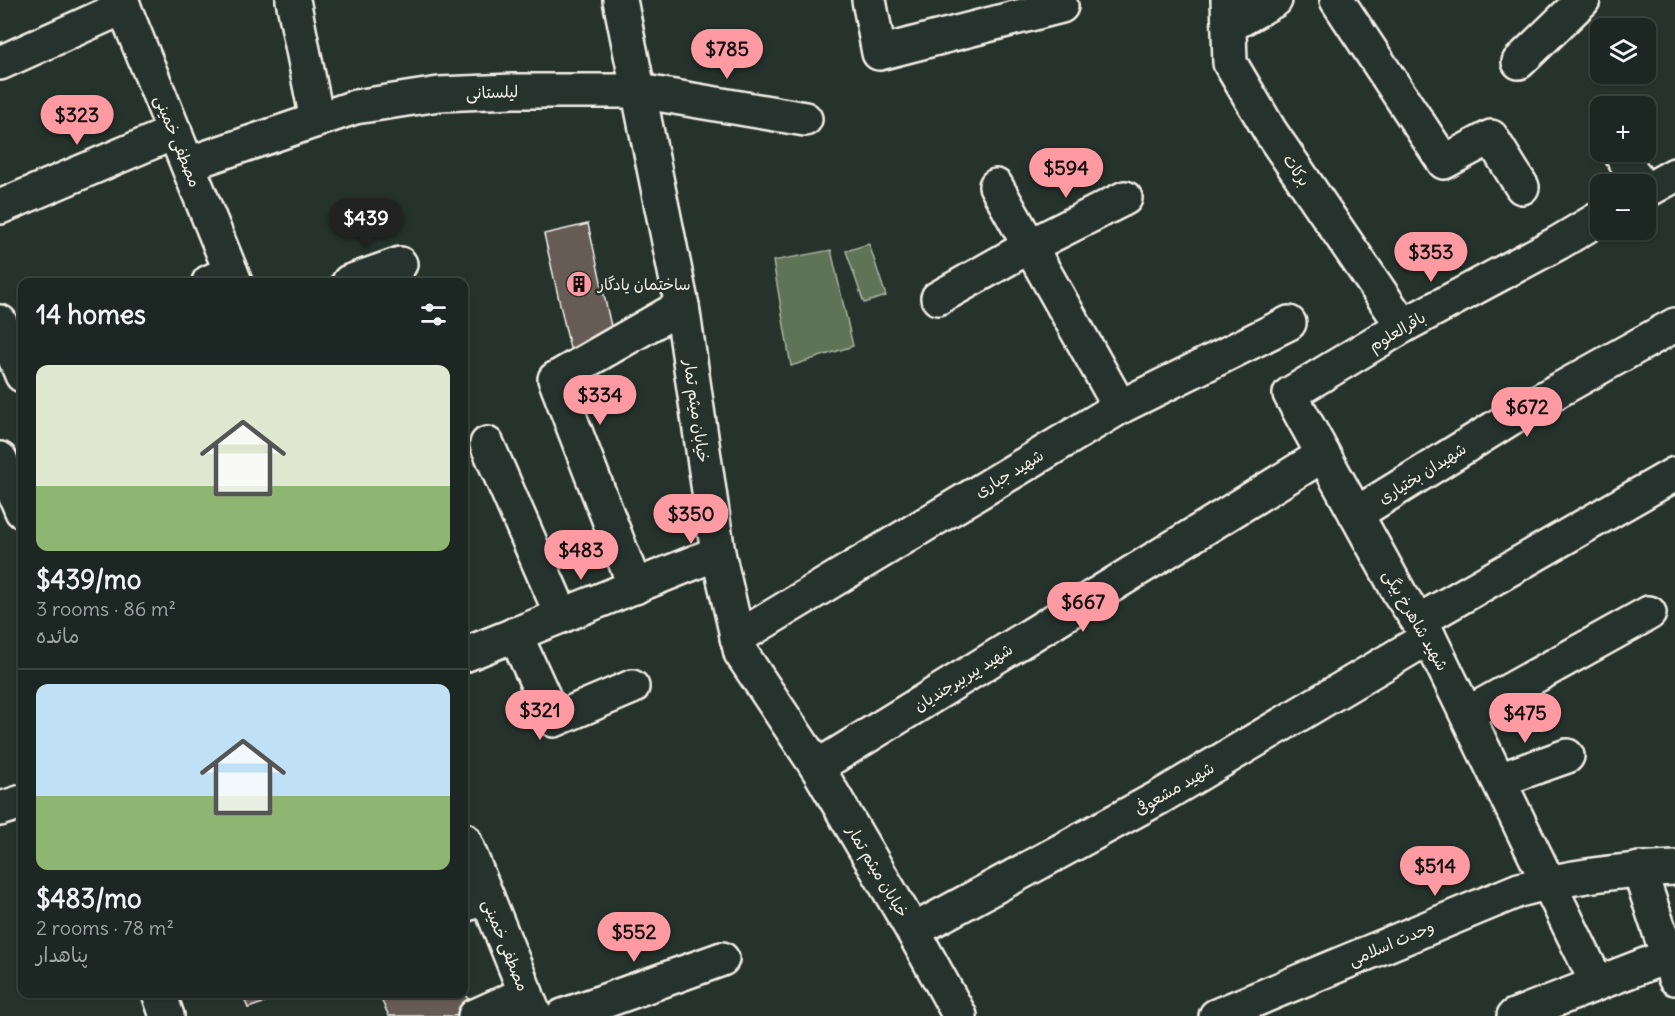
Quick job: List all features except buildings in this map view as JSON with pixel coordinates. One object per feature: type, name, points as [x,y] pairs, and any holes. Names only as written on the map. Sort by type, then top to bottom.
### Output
[{"type":"street","points":[[293,0],[317,120]]},
{"type":"street","name":"خیابان میثم تمار","points":[[620,0],[682,306],[718,553],[741,653],[817,768],[960,1016]]},
{"type":"street","points":[[868,0],[879,53],[1061,6]]},
{"type":"street","points":[[1228,13],[1275,0]]},
{"type":"street","points":[[1337,0],[1444,162],[1491,138],[1522,186]]},
{"type":"street","points":[[1519,62],[1582,0]]},
{"type":"street","points":[[0,63],[122,3]]},
{"type":"street","name":"مصطفی خمینی","points":[[122,3],[188,164],[225,278]]},
{"type":"street","name":"برکات","points":[[1228,13],[1230,63],[1270,131],[1404,326]]},
{"type":"street","name":"لیلستانی","points":[[188,164],[354,107],[439,94],[513,91],[639,91],[805,119]]},
{"type":"street","points":[[0,207],[175,132]]},
{"type":"street","points":[[1656,185],[1675,175]]},
{"type":"street","points":[[996,186],[1120,407]]},
{"type":"street","points":[[938,298],[1030,246],[1125,198]]},
{"type":"street","name":"باقرالعلوم","points":[[1290,394],[1404,326],[1590,224]]},
{"type":"street","points":[[360,278],[400,264]]},
{"type":"street","points":[[635,587],[555,379],[682,306]]},
{"type":"street","points":[[0,322],[18,365]]},
{"type":"street","name":"شهید جباری","points":[[736,638],[1120,407],[1290,322]]},
{"type":"street","name":"شهیدان بختیاری","points":[[1356,514],[1532,405],[1675,325]]},
{"type":"street","name":"شهید شاهرخ بیگی","points":[[1290,394],[1400,594],[1424,629],[1597,983]]},
{"type":"street","points":[[487,444],[562,616]]},
{"type":"street","name":"شهید پیربیرجندیان","points":[[817,768],[1323,455]]},
{"type":"street","points":[[0,459],[12,498]]},
{"type":"street","name":"شهید مشعوفی","points":[[913,931],[1160,797],[1424,629],[1672,481]]},
{"type":"street","points":[[468,653],[718,553]]},
{"type":"street","points":[[1467,714],[1649,613]]},
{"type":"street","points":[[515,634],[554,720],[632,687]]},
{"type":"street","points":[[1499,780],[1567,756]]},
{"type":"street","name":"مصطفی خمینی","points":[[468,862],[475,901],[530,1004]]},
{"type":"street","name":"وحدت اسلامی","points":[[1216,1016],[1509,894],[1549,882],[1587,875],[1639,869],[1675,868]]},
{"type":"street","points":[[1514,1016],[1597,983],[1671,967],[1639,869]]},
{"type":"street","points":[[563,1016],[722,958]]},
{"type":"street","points":[[161,998],[167,1016]]},
{"type":"street","points":[[475,1016],[530,1004]]},
{"type":"green space","points":[[869,244],[886,296],[864,303],[846,251]]},
{"type":"green space","points":[[831,250],[853,346],[791,366],[773,261]]},
{"type":"place","name":"ساختمان یادگار","points":[[579,284]]}]
